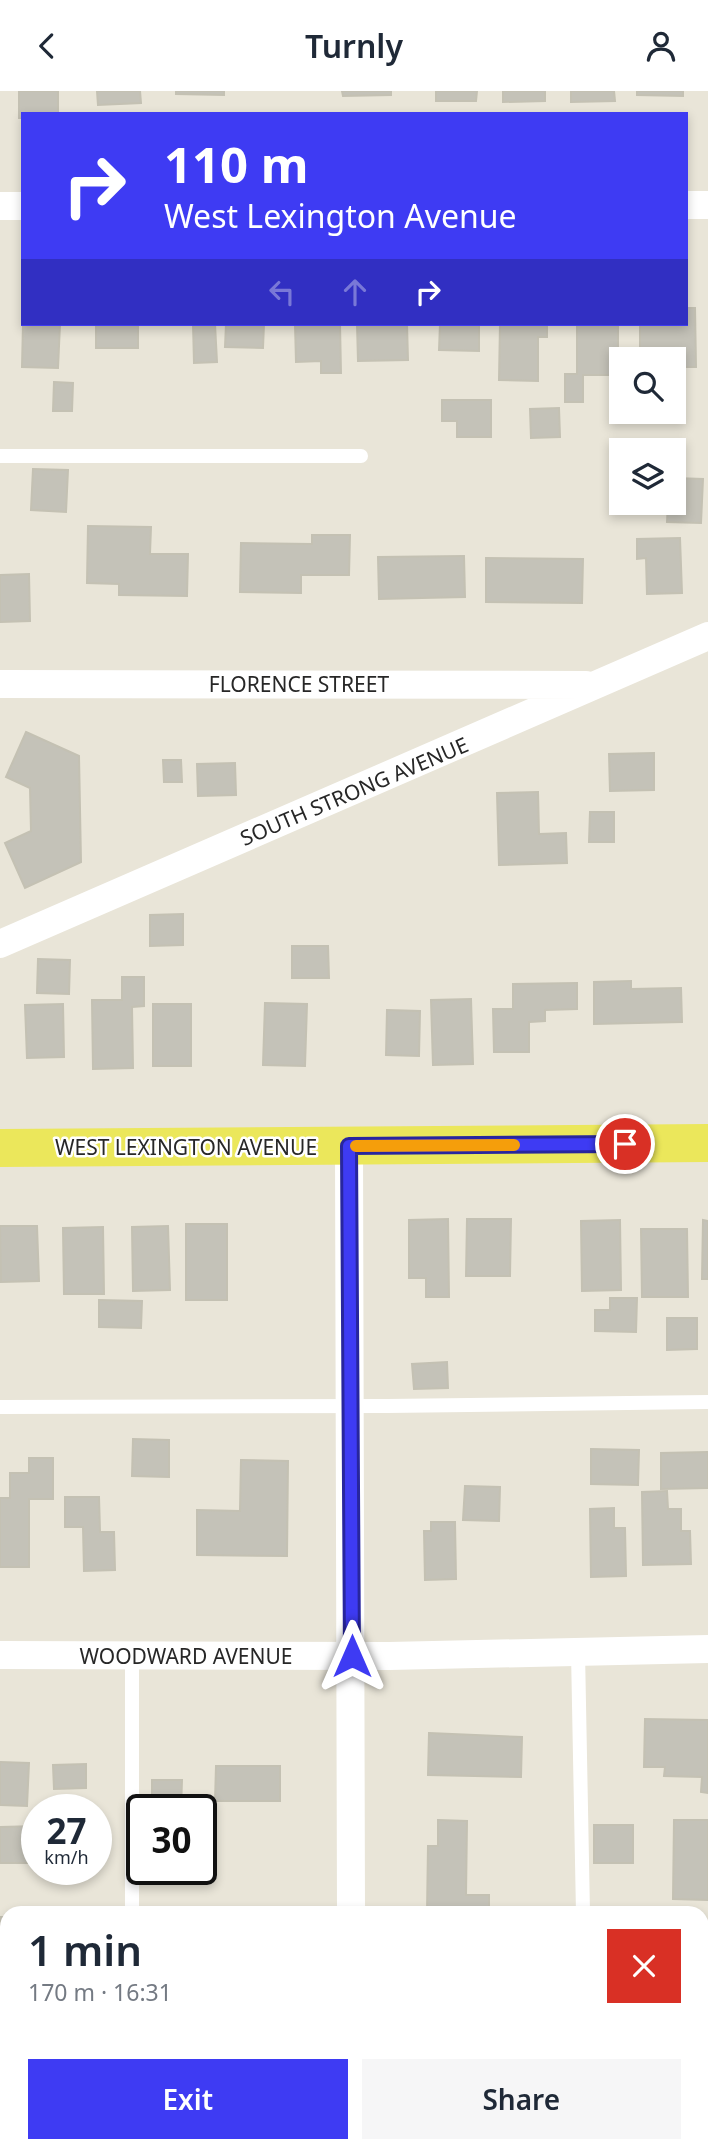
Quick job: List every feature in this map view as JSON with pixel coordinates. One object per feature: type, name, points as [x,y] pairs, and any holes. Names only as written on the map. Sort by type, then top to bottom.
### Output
[{"type":"main road","name":"WEST LEXINGTON AVENUE","points":[[0,1148],[708,1143]]},
{"type":"street","points":[[688,205],[708,205]]},
{"type":"street","points":[[0,206],[21,206]]},
{"type":"street","name":"SOUTH STRONG AVENUE","points":[[0,944],[708,636]]},
{"type":"street","name":"FLORENCE STREET","points":[[0,684],[599,685]]},
{"type":"street","points":[[349,1146],[351,1906]]},
{"type":"street","name":"WOODWARD AVENUE","points":[[0,1655],[352,1656],[708,1649]]},
{"type":"lane","points":[[0,456],[361,456]]},
{"type":"lane","points":[[0,1407],[708,1402]]},
{"type":"lane","points":[[578,1652],[583,1906]]},
{"type":"lane","points":[[132,1655],[132,1906]]},
{"type":"building","points":[[19,91],[58,91],[58,112],[21,112],[19,118]]},
{"type":"building","points":[[97,91],[140,91],[141,103],[98,105]]},
{"type":"building","points":[[176,91],[224,91],[224,95],[176,94]]},
{"type":"building","points":[[342,91],[391,91],[391,95],[343,96]]},
{"type":"building","points":[[436,91],[477,91],[476,101],[436,101]]},
{"type":"building","points":[[503,91],[545,91],[545,101],[503,102]]},
{"type":"building","points":[[571,91],[614,91],[615,101],[571,102]]},
{"type":"building","points":[[637,91],[683,91],[683,96],[637,95]]},
{"type":"building","points":[[688,308],[695,308],[696,367],[686,367],[686,347],[640,347],[640,326],[688,326]]},
{"type":"building","points":[[23,326],[60,326],[58,368],[22,367]]},
{"type":"building","points":[[96,326],[138,326],[138,348],[96,348]]},
{"type":"building","points":[[193,326],[215,326],[217,362],[194,363]]},
{"type":"building","points":[[226,326],[264,326],[263,348],[225,347]]},
{"type":"building","points":[[295,326],[340,326],[341,373],[321,373],[321,361],[296,362]]},
{"type":"building","points":[[357,326],[407,326],[408,360],[358,361]]},
{"type":"building","points":[[440,326],[479,326],[479,351],[439,350]]},
{"type":"building","points":[[500,326],[547,326],[547,337],[538,337],[538,381],[499,380]]},
{"type":"building","points":[[577,326],[618,326],[618,347],[609,347],[609,375],[583,375],[583,402],[565,402],[565,374],[577,374]]},
{"type":"building","points":[[54,382],[73,383],[72,411],[53,411]]},
{"type":"building","points":[[442,400],[491,400],[491,437],[457,437],[457,421],[442,421]]},
{"type":"building","points":[[559,408],[560,437],[531,438],[530,409]]},
{"type":"building","points":[[33,469],[68,470],[66,512],[31,510]]},
{"type":"building","points":[[686,478],[703,479],[701,523],[667,522],[667,515],[686,515]]},
{"type":"building","points":[[88,526],[151,527],[150,554],[188,554],[187,596],[119,595],[119,584],[87,583]]},
{"type":"building","points":[[312,535],[350,535],[349,575],[301,575],[301,593],[240,592],[241,543],[312,544]]},
{"type":"building","points":[[680,538],[682,593],[647,594],[646,558],[637,559],[637,539]]},
{"type":"building","points":[[464,556],[465,597],[379,599],[378,557]]},
{"type":"building","points":[[486,558],[583,559],[582,603],[486,602]]},
{"type":"building","points":[[29,574],[30,621],[0,622],[0,575]]},
{"type":"building","points":[[26,732],[79,756],[81,862],[25,888],[5,843],[31,831],[30,788],[6,777]]},
{"type":"building","points":[[654,753],[654,790],[610,791],[609,754]]},
{"type":"building","points":[[163,760],[181,760],[182,782],[164,782]]},
{"type":"building","points":[[235,763],[236,795],[198,796],[197,764]]},
{"type":"building","points":[[538,792],[539,834],[566,833],[567,863],[499,865],[497,793]]},
{"type":"building","points":[[590,812],[614,812],[614,842],[589,842]]},
{"type":"building","points":[[183,914],[183,945],[150,946],[150,915]]},
{"type":"building","points":[[292,946],[328,946],[329,978],[292,978]]},
{"type":"building","points":[[38,959],[70,960],[69,994],[37,993]]},
{"type":"building","points":[[122,977],[144,977],[144,1006],[132,1007],[133,1068],[93,1069],[92,1000],[122,1000]]},
{"type":"building","points":[[631,981],[631,989],[681,988],[682,1022],[594,1024],[594,982]]},
{"type":"building","points":[[577,983],[577,1009],[545,1010],[545,1021],[529,1022],[529,1052],[494,1052],[493,1009],[513,1009],[513,984]]},
{"type":"building","points":[[471,999],[473,1064],[433,1065],[431,1000]]},
{"type":"building","points":[[265,1003],[307,1004],[305,1066],[263,1065]]},
{"type":"building","points":[[63,1004],[64,1057],[27,1058],[25,1005]]},
{"type":"building","points":[[153,1004],[191,1004],[191,1066],[153,1066]]},
{"type":"building","points":[[387,1010],[420,1011],[419,1056],[386,1055]]},
{"type":"building","points":[[448,1219],[449,1297],[426,1297],[426,1278],[409,1278],[409,1220]]},
{"type":"building","points":[[467,1219],[511,1219],[510,1276],[466,1276]]},
{"type":"building","points":[[620,1220],[621,1290],[582,1291],[581,1221]]},
{"type":"building","points":[[703,1220],[708,1221],[708,1279],[702,1279]]},
{"type":"building","points":[[186,1224],[227,1224],[227,1300],[186,1300]]},
{"type":"building","points":[[0,1226],[37,1226],[39,1281],[1,1282]]},
{"type":"building","points":[[168,1226],[170,1290],[133,1291],[132,1227]]},
{"type":"building","points":[[103,1227],[104,1294],[64,1294],[63,1228]]},
{"type":"building","points":[[641,1229],[687,1229],[688,1297],[642,1297]]},
{"type":"building","points":[[610,1298],[637,1298],[636,1332],[595,1331],[595,1310],[610,1310]]},
{"type":"building","points":[[99,1300],[142,1301],[141,1328],[99,1327]]},
{"type":"building","points":[[667,1318],[697,1318],[697,1349],[667,1350]]},
{"type":"building","points":[[447,1362],[448,1388],[414,1389],[412,1364]]},
{"type":"building","points":[[133,1439],[169,1440],[169,1477],[132,1476]]},
{"type":"building","points":[[591,1449],[639,1450],[638,1485],[591,1484]]},
{"type":"building","points":[[708,1452],[708,1488],[661,1489],[661,1453]]},
{"type":"building","points":[[29,1458],[53,1458],[53,1499],[29,1499],[29,1567],[0,1567],[0,1498],[10,1498],[10,1473],[29,1473]]},
{"type":"building","points":[[241,1460],[288,1461],[287,1556],[197,1555],[197,1510],[240,1511]]},
{"type":"building","points":[[465,1486],[500,1487],[499,1521],[463,1520]]},
{"type":"building","points":[[667,1491],[668,1509],[681,1509],[681,1531],[690,1531],[691,1564],[643,1565],[642,1492]]},
{"type":"building","points":[[65,1497],[99,1497],[100,1532],[114,1532],[115,1570],[84,1571],[83,1527],[65,1527]]},
{"type":"building","points":[[614,1508],[614,1528],[625,1528],[626,1576],[591,1577],[590,1509]]},
{"type":"building","points":[[431,1522],[455,1522],[456,1579],[425,1580],[424,1531],[431,1531]]},
{"type":"building","points":[[645,1719],[708,1720],[708,1793],[701,1792],[702,1777],[664,1776],[665,1767],[644,1767]]},
{"type":"building","points":[[429,1733],[522,1737],[521,1777],[428,1775]]},
{"type":"building","points":[[0,1762],[29,1763],[28,1794],[21,1794],[21,1806],[0,1805]]},
{"type":"building","points":[[86,1764],[86,1788],[54,1789],[53,1765]]},
{"type":"building","points":[[216,1766],[280,1766],[280,1801],[217,1801]]},
{"type":"building","points":[[152,1780],[182,1780],[182,1794],[152,1794]]},
{"type":"building","points":[[438,1820],[467,1821],[466,1895],[489,1895],[489,1906],[427,1906],[428,1846],[438,1846]]},
{"type":"building","points":[[674,1820],[708,1820],[708,1900],[673,1899]]},
{"type":"building","points":[[594,1825],[633,1825],[633,1863],[594,1863]]},
{"type":"building","points":[[21,1826],[21,1863],[0,1863],[0,1827]]},
{"type":"slow traffic","points":[[356,1146],[514,1145]]},
{"type":"route","points":[[352,1656],[349,1146],[625,1144]]}]
